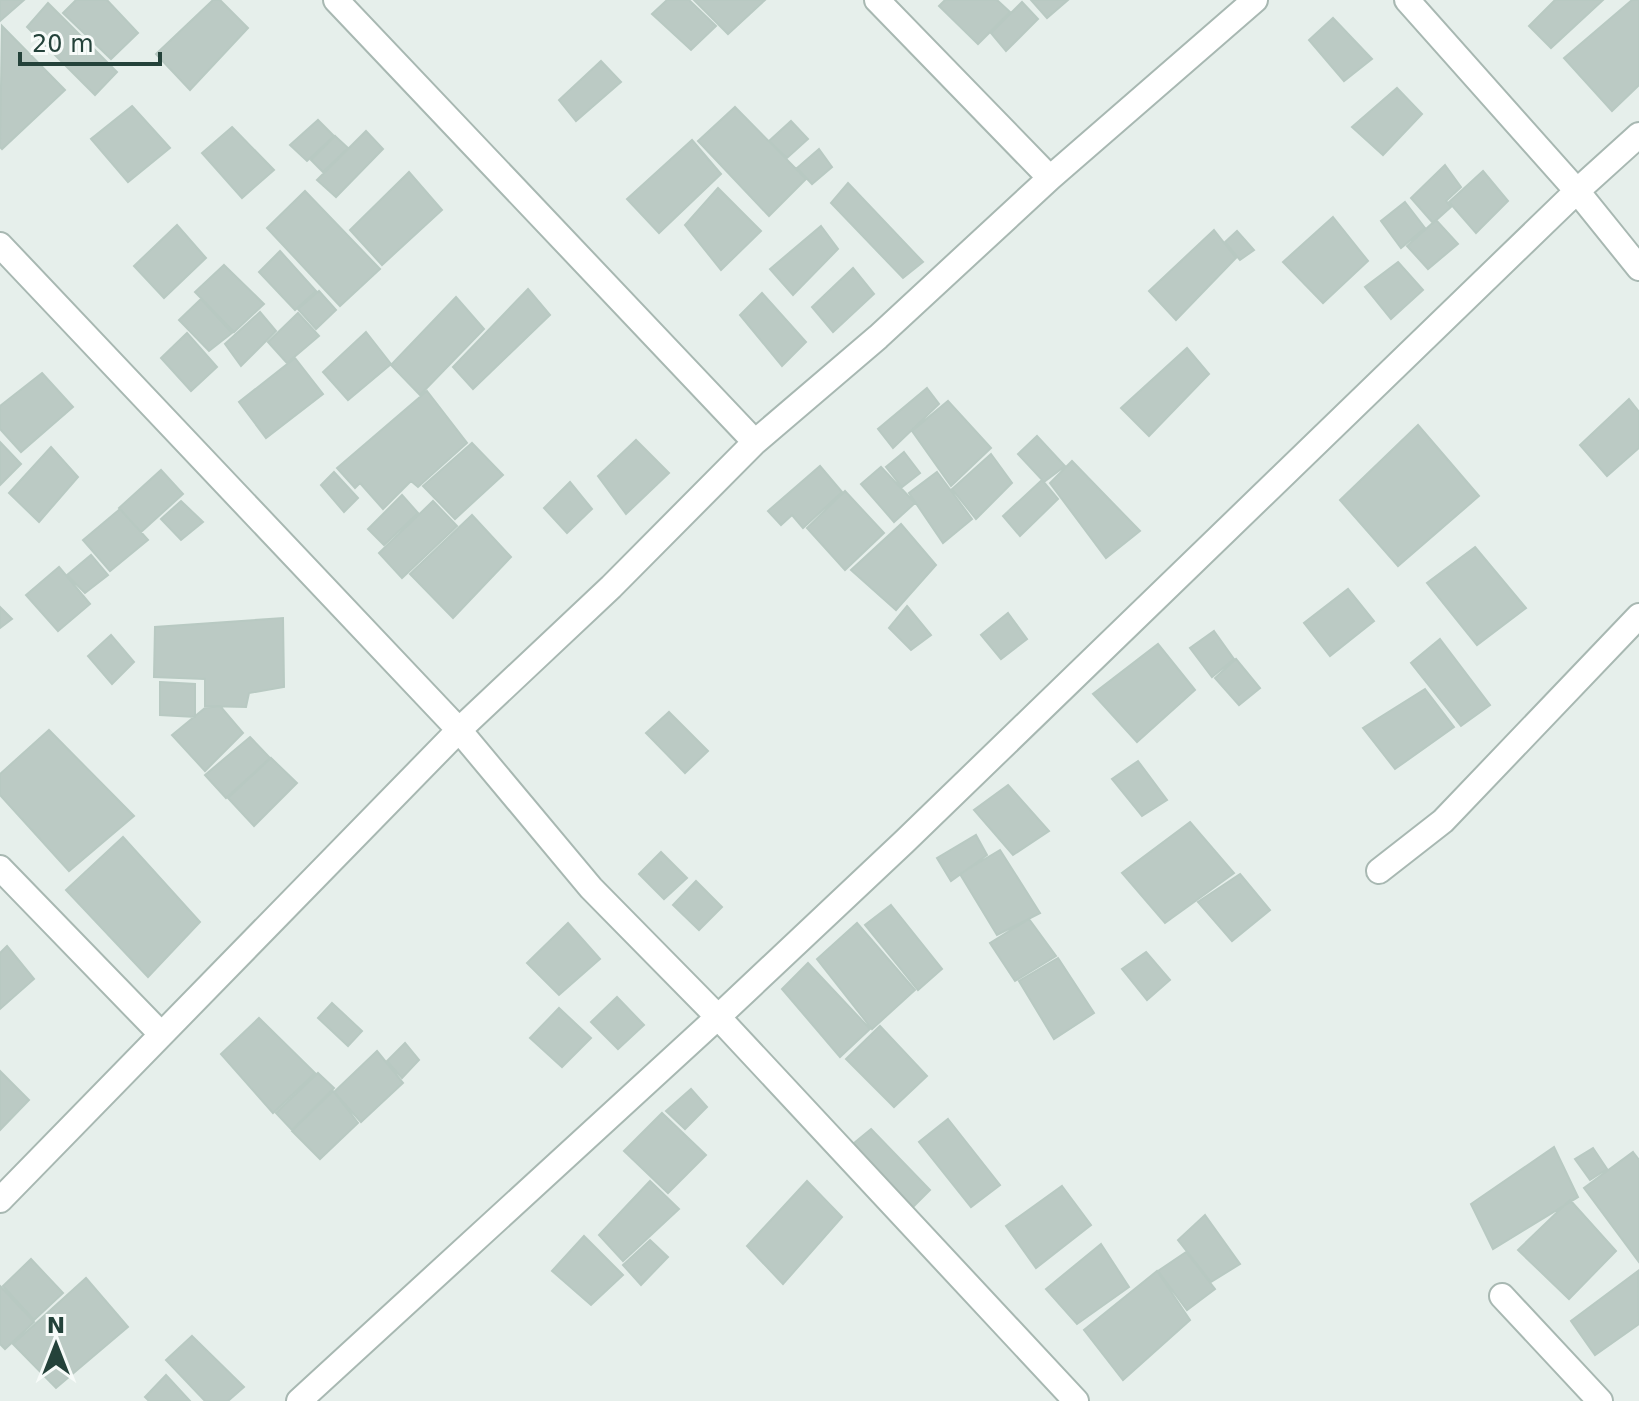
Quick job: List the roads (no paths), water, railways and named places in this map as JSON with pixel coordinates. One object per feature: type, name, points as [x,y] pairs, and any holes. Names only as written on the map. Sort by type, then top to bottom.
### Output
[{"type":"street","points":[[336,0],[755,442]]},
{"type":"street","points":[[877,0],[1050,178]]},
{"type":"street","points":[[0,1200],[459,730],[611,587],[755,442],[878,337],[1050,178],[1255,0]]},
{"type":"street","points":[[1407,0],[1577,191],[1639,268]]},
{"type":"street","points":[[299,1401],[904,842],[1577,191],[1639,135]]},
{"type":"street","points":[[0,245],[459,730],[591,888],[718,1017],[1076,1401]]},
{"type":"street","points":[[1379,871],[1443,821],[1639,616]]},
{"type":"street","points":[[0,868],[161,1034]]},
{"type":"street","points":[[1502,1296],[1600,1401]]}]
